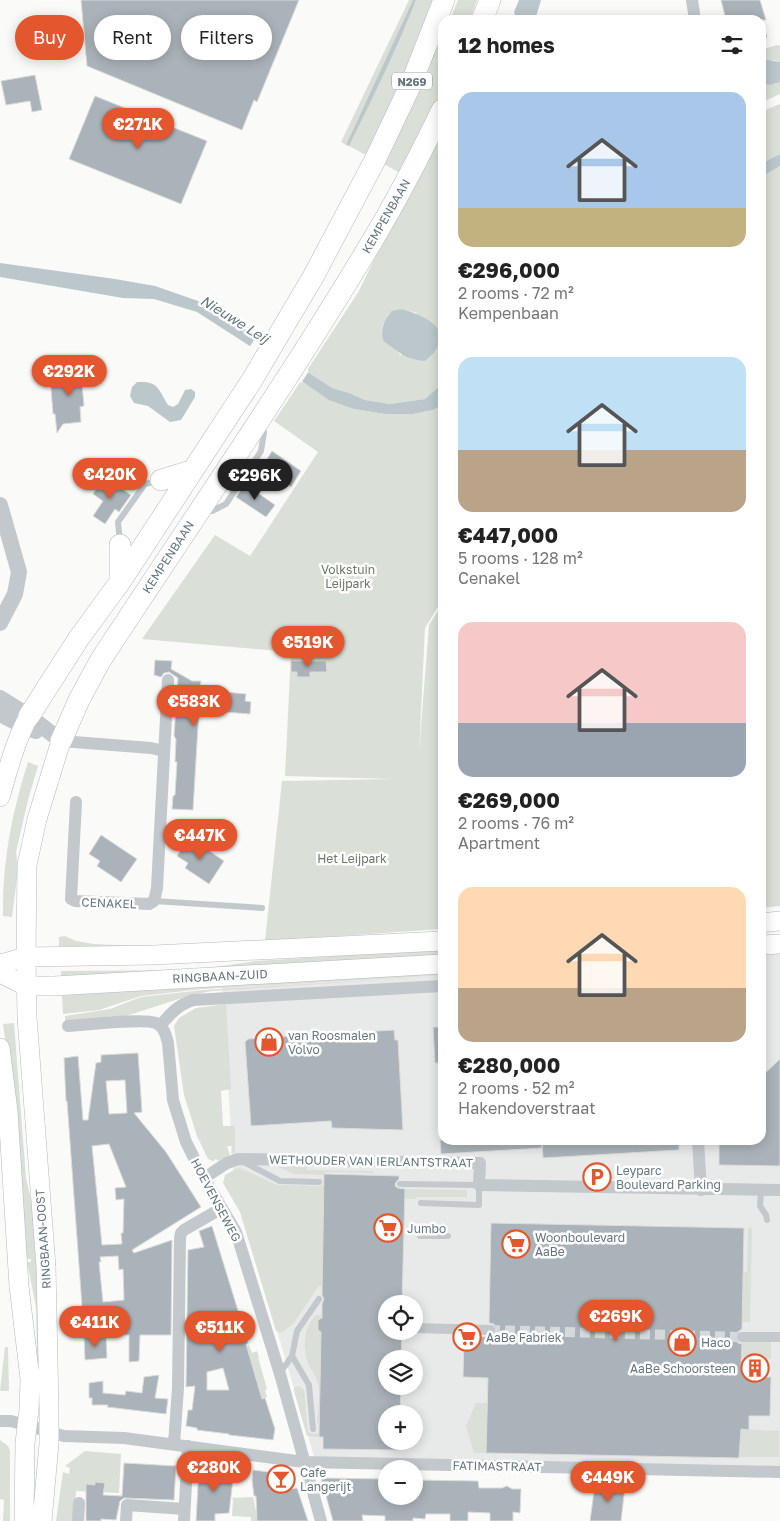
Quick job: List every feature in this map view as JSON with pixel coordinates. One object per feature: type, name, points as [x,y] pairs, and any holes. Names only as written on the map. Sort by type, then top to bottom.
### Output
[{"type":"highway","name":"N269","points":[[438,15],[444,0]]},
{"type":"highway","points":[[484,15],[490,0]]},
{"type":"highway","name":"N269","points":[[191,471],[252,380],[313,277],[375,160],[411,84],[438,15]]},
{"type":"highway","name":"KEMPENBAAN","points":[[61,741],[79,700],[100,661],[305,349],[372,242],[408,178],[438,118]]},
{"type":"highway","points":[[264,432],[271,400]]},
{"type":"highway","points":[[161,480],[191,471]]},
{"type":"highway","points":[[26,721],[79,638],[120,582],[191,471]]},
{"type":"highway","points":[[192,521],[212,511]]},
{"type":"highway","points":[[120,545],[120,582]]},
{"type":"main road","points":[[0,797],[26,721]]},
{"type":"main road","name":"KEMPENBAAN","points":[[26,958],[27,865],[36,819],[61,741]]},
{"type":"main road","points":[[766,922],[780,921]]},
{"type":"main road","name":"RINGBAAN-ZUID","points":[[0,964],[26,958],[164,955],[438,942]]},
{"type":"main road","points":[[766,945],[780,944]]},
{"type":"main road","name":"RINGBAAN-OOST","points":[[26,958],[26,986],[46,1267],[50,1410],[42,1521]]},
{"type":"main road","name":"RINGBAAN-ZUID","points":[[0,973],[26,986],[438,964]]},
{"type":"main road","points":[[0,1048],[18,1286],[30,1379],[29,1410],[26,1426],[24,1521]]},
{"type":"street","points":[[692,0],[694,15]]},
{"type":"street","points":[[0,505],[19,572],[15,594],[0,623]]},
{"type":"street","name":"CENAKEL","points":[[76,802],[71,899],[75,901],[149,904],[154,900],[158,888],[168,680]]},
{"type":"street","points":[[0,698],[26,721],[61,741],[152,748],[164,751]]},
{"type":"street","points":[[0,714],[26,721]]},
{"type":"street","name":"RINGBAAN-ZUID","points":[[160,1026],[170,1013],[193,1000],[438,986]]},
{"type":"street","points":[[68,1026],[142,1021],[155,1023],[160,1026]]},
{"type":"street","name":"HOEVENSEWEG","points":[[160,1026],[166,1034],[168,1043],[173,1100],[177,1115],[186,1142],[204,1178],[236,1232],[280,1374],[321,1521]]},
{"type":"street","points":[[698,1145],[701,1190]]},
{"type":"street","name":"WETHOUDER VAN IERLANTSTRAAT","points":[[204,1178],[227,1162],[238,1159],[480,1163],[479,1185],[780,1190]]},
{"type":"street","points":[[174,1444],[178,1388],[180,1238],[184,1230],[222,1208]]},
{"type":"street","points":[[423,1328],[490,1330]]},
{"type":"street","points":[[742,1337],[780,1338]]},
{"type":"street","name":"FATIMASTRAAT","points":[[0,1421],[11,1421],[64,1436],[124,1438],[304,1462],[780,1472]]},
{"type":"street","points":[[126,1521],[126,1505],[184,1515],[188,1446]]},
{"type":"street","points":[[78,1521],[79,1503]]},
{"type":"lane","points":[[212,511],[226,504],[256,459],[261,451],[264,432]]},
{"type":"lane","points":[[120,545],[118,522],[145,484],[161,480]]},
{"type":"lane","points":[[154,900],[262,908]]},
{"type":"lane","points":[[238,1159],[280,1181],[318,1182]]},
{"type":"lane","points":[[400,1184],[479,1185],[479,1205],[421,1203]]},
{"type":"lane","points":[[761,1190],[760,1206],[766,1215],[766,1220]]},
{"type":"lane","points":[[420,1236],[448,1236]]},
{"type":"lane","points":[[280,1374],[292,1356],[297,1331],[319,1299]]},
{"type":"lane","points":[[292,1356],[309,1384],[313,1429]]},
{"type":"shaded area","points":[[413,0],[416,0],[384,74],[349,146],[346,145]]},
{"type":"shaded area","points":[[519,0],[541,0],[536,15],[515,15],[514,12]]},
{"type":"shaded area","points":[[766,60],[780,62],[780,82],[766,84]]},
{"type":"shaded area","points":[[780,154],[780,166],[766,174],[766,161]]},
{"type":"shaded area","points":[[0,263],[155,286],[201,302],[225,313],[281,355],[332,388],[365,400],[390,404],[425,399],[438,388],[438,407],[413,414],[385,414],[354,409],[329,400],[197,312],[154,299],[123,298],[0,277]]},
{"type":"shaded area","points":[[402,309],[423,317],[436,326],[438,330],[438,345],[425,361],[407,357],[383,341],[383,325],[392,311]]},
{"type":"shaded area","points":[[137,382],[150,383],[157,387],[168,405],[173,407],[178,404],[185,390],[191,389],[195,392],[195,397],[181,420],[170,422],[148,406],[134,403],[130,396],[132,387]]},
{"type":"shaded area","name":"Woonboulevard AaBe","points":[[780,943],[780,1473],[423,1465],[423,1460],[378,1460],[378,1464],[316,1463],[234,1185],[222,979],[438,965],[438,1145],[766,1145],[766,944]]},
{"type":"green space","points":[[409,0],[413,0],[346,145],[341,142]]},
{"type":"green space","points":[[416,0],[437,0],[399,87],[366,155],[349,146],[375,93]]},
{"type":"green space","points":[[458,0],[477,0],[472,15],[452,15]]},
{"type":"green space","points":[[438,46],[438,100],[402,174],[384,164]]},
{"type":"green space","points":[[780,46],[780,62],[773,60],[766,79],[766,48]]},
{"type":"green space","points":[[780,82],[780,94],[766,100],[766,84]]},
{"type":"green space","points":[[780,104],[780,154],[766,161],[766,110]]},
{"type":"green space","points":[[438,136],[438,388],[425,399],[390,404],[365,400],[331,388],[306,372],[359,291],[393,220]],"holes":[[[402,309],[417,313],[401,356],[395,348],[383,341],[382,329],[385,321]]]},
{"type":"green space","points":[[780,166],[780,906],[766,907],[766,174]]},
{"type":"green space","name":"Volkstuin Leijpark","points":[[301,381],[354,409],[385,414],[413,414],[438,407],[438,607],[425,628],[419,752],[429,625],[438,611],[438,929],[265,941],[282,781],[394,779],[285,776],[291,652],[142,639],[215,535],[250,556],[318,452],[274,421]]},
{"type":"green space","points":[[28,762],[38,766],[16,852],[18,870],[12,917],[3,916],[4,877],[9,838]]},
{"type":"green space","points":[[65,936],[76,941],[94,944],[185,948],[161,950],[59,946],[59,937]]},
{"type":"green space","points":[[438,949],[438,959],[61,980],[61,971],[194,970],[256,961]]},
{"type":"green space","points":[[438,971],[438,975],[202,989],[141,996],[99,1010],[63,1014],[62,996]]},
{"type":"green space","points":[[438,976],[212,991],[191,995],[126,1016],[65,1022],[65,1016],[110,1009],[141,997],[203,990]]},
{"type":"green space","points":[[226,1004],[231,1089],[221,1091],[223,1126],[235,1126],[235,1152],[231,1154],[232,1146],[227,1146],[230,1155],[218,1161],[216,1159],[213,1161],[208,1159],[197,1136],[184,1095],[174,1026],[179,1018],[196,1008]]},
{"type":"green space","points":[[14,1023],[26,1178],[36,1223],[44,1390],[38,1390],[36,1307],[27,1262],[31,1262],[31,1259],[27,1259],[15,1113],[3,1024]]},
{"type":"green space","points":[[275,1165],[307,1166],[307,1170],[373,1171],[373,1175],[372,1173],[325,1172],[324,1175],[294,1174]]},
{"type":"green space","points":[[240,1168],[277,1185],[324,1186],[322,1285],[318,1287],[293,1324],[281,1333],[276,1331],[240,1212],[223,1183],[225,1175]]},
{"type":"green space","points":[[400,1189],[467,1190],[467,1197],[399,1199]]},
{"type":"green space","points":[[748,1228],[752,1228],[750,1322],[742,1322],[743,1272],[747,1272]]},
{"type":"green space","points":[[316,1315],[321,1315],[321,1318],[319,1318],[319,1331],[321,1332],[319,1423],[317,1423],[319,1389],[305,1351],[307,1331],[312,1319]]},
{"type":"green space","points":[[741,1340],[771,1340],[771,1359],[741,1358]]},
{"type":"green space","points":[[249,1345],[252,1353],[257,1351],[267,1389],[265,1390],[267,1397],[262,1399],[246,1346]]},
{"type":"green space","points":[[5,1347],[8,1347],[9,1391],[0,1391]]},
{"type":"green space","points":[[298,1386],[304,1390],[308,1432],[316,1434],[319,1432],[318,1437],[307,1436],[294,1391],[294,1388]]},
{"type":"green space","points":[[476,1403],[487,1403],[486,1453],[474,1453],[466,1426]]},
{"type":"green space","points":[[740,1429],[779,1431],[779,1457],[739,1457]]},
{"type":"green space","points":[[0,1440],[8,1446],[10,1451],[10,1521],[3,1521],[4,1500],[0,1499]]},
{"type":"green space","points":[[85,1451],[121,1454],[119,1493],[76,1491],[74,1521],[56,1521],[63,1472],[69,1474],[70,1468],[65,1466]]},
{"type":"green space","points":[[253,1497],[258,1521],[251,1521],[251,1517],[232,1516],[233,1499],[231,1498]]},
{"type":"pier","points":[[257,335],[309,371],[301,383],[249,348]]},
{"type":"building","points":[[81,0],[299,0],[257,102],[254,100],[242,130],[87,66],[84,15],[82,15]]},
{"type":"building","points":[[721,0],[760,0],[764,15],[725,15]]},
{"type":"building","points":[[35,75],[42,110],[32,112],[30,101],[6,105],[1,81]]},
{"type":"building","points":[[95,96],[207,141],[181,204],[69,159]]},
{"type":"building","points":[[94,372],[94,383],[82,384],[84,406],[80,407],[81,422],[63,424],[57,433],[55,414],[53,414],[50,376]]},
{"type":"building","points":[[272,451],[301,471],[291,487],[262,467]]},
{"type":"building","points":[[104,477],[131,495],[119,512],[115,509],[105,524],[93,516],[103,501],[93,494]]},
{"type":"building","points":[[245,484],[275,505],[266,517],[236,497]]},
{"type":"building","points":[[155,660],[172,661],[171,669],[192,681],[201,681],[200,688],[246,694],[245,701],[251,702],[250,714],[199,710],[193,810],[172,809],[173,796],[175,795],[177,762],[175,762],[176,739],[174,736],[178,678],[169,672],[164,673],[161,677],[154,675]]},
{"type":"building","points":[[291,661],[326,661],[327,672],[310,672],[310,677],[297,677],[297,672],[291,672]]},
{"type":"building","points":[[101,835],[137,859],[121,882],[97,866],[100,861],[89,854]]},
{"type":"building","points":[[189,837],[224,861],[209,884],[185,868],[188,863],[177,856]]},
{"type":"building","points":[[433,1027],[438,1027],[438,1063],[435,1063]]},
{"type":"building","points":[[394,1030],[395,1040],[398,1040],[403,1130],[332,1128],[331,1121],[251,1126],[245,1042],[248,1039],[290,1036],[290,1040],[311,1035]]},
{"type":"building","points":[[138,1053],[142,1112],[134,1113],[166,1152],[201,1207],[132,1250],[134,1253],[172,1240],[171,1335],[140,1335],[139,1361],[129,1362],[129,1335],[124,1335],[125,1315],[83,1320],[64,1058],[78,1056],[83,1120],[88,1120],[96,1063],[101,1062],[101,1055]],"holes":[[[125,1080],[127,1113],[109,1114],[106,1081]],[[109,1144],[126,1187],[115,1188],[116,1200],[124,1199],[122,1244],[102,1245],[92,1146]],[[118,1256],[119,1270],[123,1269],[124,1300],[103,1302],[100,1257]]]},
{"type":"building","points":[[780,1059],[780,1166],[719,1165],[719,1145],[766,1145],[766,1072]]},
{"type":"building","points":[[440,1145],[542,1145],[542,1148],[441,1154]]},
{"type":"building","points":[[542,1145],[679,1145],[679,1150],[543,1158]]},
{"type":"building","points":[[324,1174],[399,1176],[395,1186],[405,1189],[402,1295],[378,1295],[378,1340],[402,1340],[401,1350],[378,1350],[378,1395],[401,1395],[400,1405],[378,1405],[378,1450],[323,1449],[323,1437],[319,1437],[321,1332],[318,1330],[318,1320],[322,1318],[324,1299],[322,1295]]},
{"type":"building","points":[[491,1223],[744,1228],[742,1329],[736,1333],[735,1337],[738,1343],[742,1344],[741,1366],[761,1363],[757,1377],[771,1377],[770,1416],[749,1416],[749,1430],[741,1429],[739,1458],[486,1453],[488,1378],[463,1377],[464,1336],[490,1337],[496,1334],[497,1331],[494,1324],[489,1323]]},
{"type":"building","points":[[212,1226],[248,1343],[246,1344],[262,1399],[265,1398],[275,1429],[273,1440],[197,1430],[197,1428],[186,1426],[188,1410],[192,1410],[195,1386],[186,1387],[188,1250],[204,1247],[199,1231]],"holes":[[[223,1368],[229,1390],[207,1390],[207,1372]]]},
{"type":"building","points":[[84,1336],[106,1336],[107,1358],[85,1360]]},
{"type":"building","points":[[159,1375],[155,1398],[168,1399],[166,1414],[107,1407],[108,1405],[92,1405],[92,1398],[89,1398],[89,1383],[103,1381],[103,1393],[125,1395],[126,1391],[142,1393],[144,1377]]},
{"type":"building","points":[[124,1463],[176,1466],[174,1500],[124,1498],[120,1501],[116,1520],[86,1521],[86,1484],[95,1485],[95,1482],[105,1483],[103,1495],[122,1496]]},
{"type":"building","points":[[199,1467],[230,1469],[230,1471],[234,1471],[229,1513],[215,1514],[215,1521],[196,1521]]},
{"type":"building","points":[[253,1470],[285,1474],[290,1489],[297,1488],[308,1521],[257,1521],[256,1496],[254,1496],[252,1480]]},
{"type":"building","points":[[321,1478],[378,1479],[378,1505],[423,1505],[423,1480],[478,1481],[479,1488],[502,1488],[507,1486],[512,1489],[521,1489],[520,1513],[513,1512],[513,1521],[490,1521],[490,1513],[468,1512],[468,1521],[450,1521],[450,1514],[426,1514],[425,1519],[413,1518],[413,1521],[385,1521],[385,1516],[362,1515],[363,1521],[333,1521]]},
{"type":"building","points":[[595,1484],[619,1484],[619,1486],[625,1487],[621,1521],[590,1521]]},
{"type":"tunnel","points":[[490,1330],[742,1337]]},
{"type":"place","name":"van Roosmalen Volvo","points":[[269,1042]]},
{"type":"place","name":"Leyparc Boulevard Parking","points":[[597,1177]]},
{"type":"place","name":"Jumbo","points":[[388,1228]]},
{"type":"place","name":"Woonboulevard AaBe","points":[[516,1244]]},
{"type":"place","name":"AaBe Fabriek","points":[[467,1337]]},
{"type":"place","name":"Haco","points":[[682,1342]]},
{"type":"place","name":"AaBe Schoorsteen","points":[[755,1368]]},
{"type":"place","name":"Cafe Langerijt","points":[[281,1479]]},
{"type":"water label","name":"Nieuwe Leij","points":[[235,319]]},
{"type":"park label","name":"Het Leijpark","points":[[352,858]]}]
